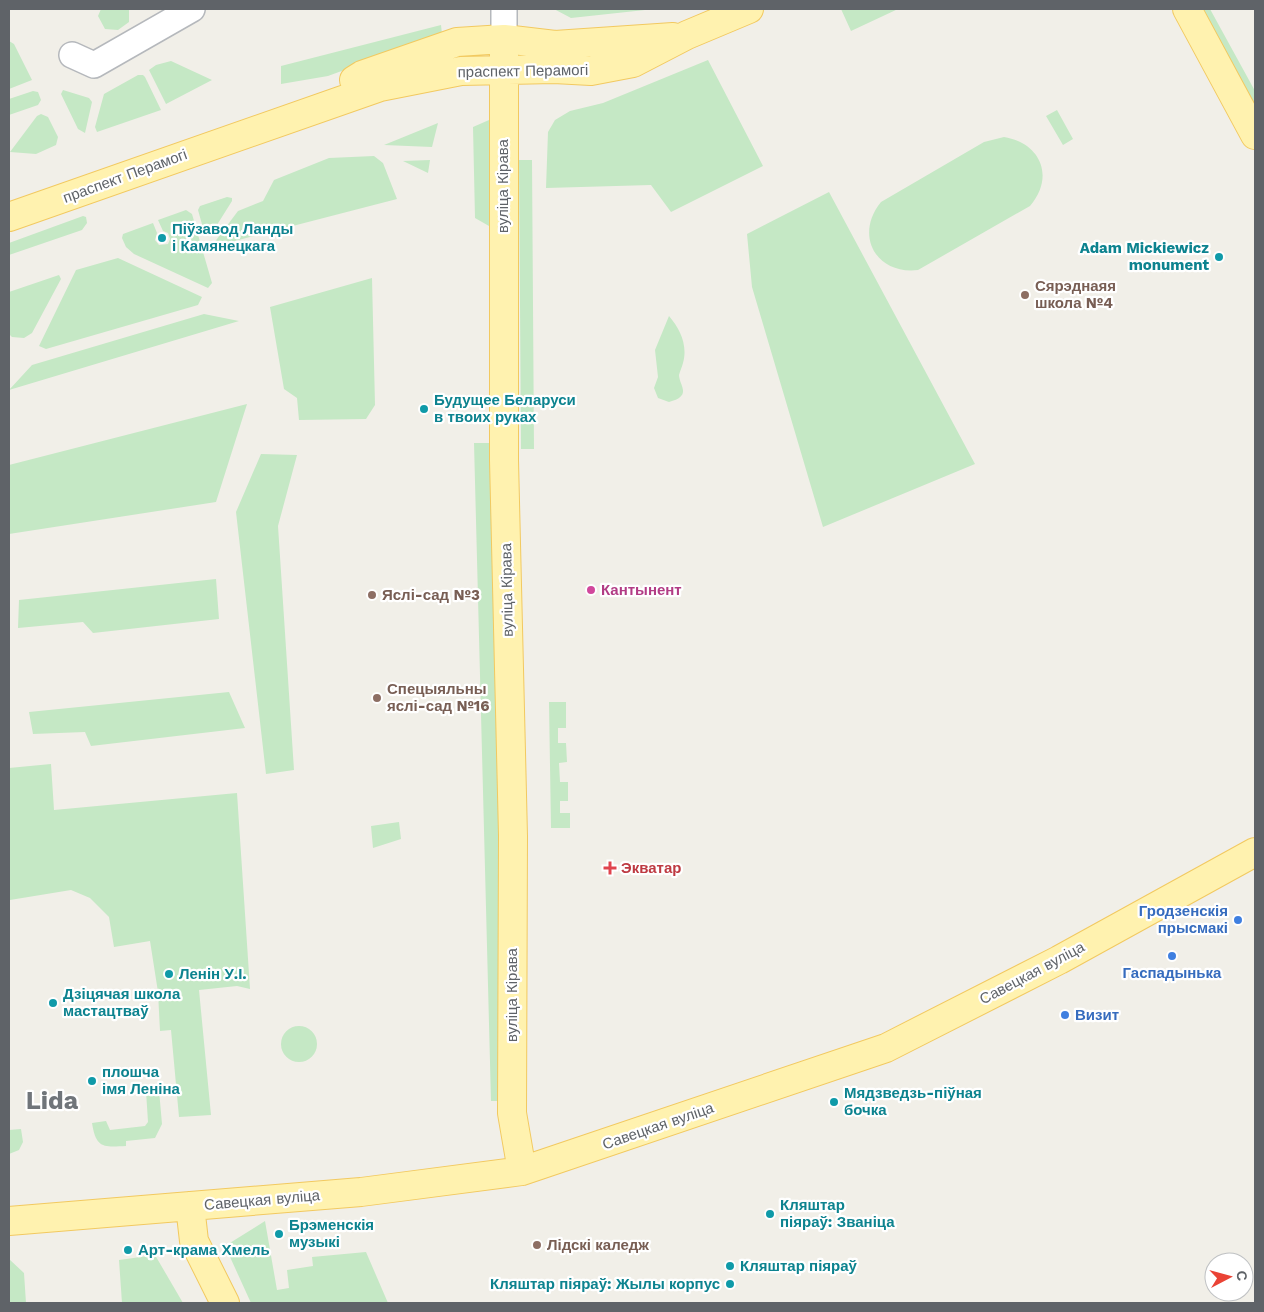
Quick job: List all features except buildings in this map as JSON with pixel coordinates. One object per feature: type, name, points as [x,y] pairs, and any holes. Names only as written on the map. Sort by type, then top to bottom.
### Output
[{"type":"main road","name":"праспект Перамогі","points":[[9,218],[380,87],[461,71],[591,71],[633,63],[687,35],[749,9]]},
{"type":"main road","points":[[1187,9],[1255,135]]},
{"type":"main road","name":"праспект Перамогі","points":[[297,115],[362,75],[457,42],[504,38],[555,45],[687,35]]},
{"type":"main road","name":"вуліца Кірава","points":[[504,38],[504,460],[513,836],[512,1113],[522,1171]]},
{"type":"main road","name":"Савецкая вуліца","points":[[9,1221],[361,1192],[522,1171],[886,1048],[1059,960],[1255,852]]},
{"type":"main road","points":[[190,1206],[194,1241],[225,1303]]},
{"type":"street","points":[[72,56],[94,65],[192,9]]},
{"type":"street","name":"вуліца Кірава","points":[[504,9],[504,38]]},
{"type":"green space","points":[[101,9],[129,9],[129,22],[118,30],[105,29],[98,16]]},
{"type":"green space","points":[[554,9],[644,9],[645,10],[571,18]]},
{"type":"green space","points":[[841,9],[898,9],[851,31]]},
{"type":"green space","points":[[1199,9],[1210,9],[1255,91],[1255,115]]},
{"type":"green space","points":[[441,25],[442,34],[328,76],[281,84],[281,66]]},
{"type":"green space","points":[[9,41],[14,44],[32,80],[9,89]]},
{"type":"green space","points":[[708,60],[763,166],[671,212],[651,185],[546,188],[548,132],[555,120],[570,111],[603,103]]},
{"type":"green space","points":[[171,61],[212,80],[166,104],[149,70],[156,65]]},
{"type":"green space","points":[[138,75],[145,77],[161,110],[97,132],[95,127],[104,94]]},
{"type":"green space","points":[[63,90],[89,98],[92,102],[85,133],[78,129],[61,94]]},
{"type":"green space","points":[[33,91],[38,92],[41,100],[38,105],[9,115],[9,99]]},
{"type":"green space","points":[[1057,110],[1073,139],[1063,145],[1046,116]]},
{"type":"green space","points":[[41,114],[48,117],[58,137],[56,145],[36,154],[10,152],[37,116]]},
{"type":"green space","points":[[489,120],[489,226],[475,218],[473,127]]},
{"type":"green space","points":[[438,123],[432,147],[384,145]]},
{"type":"green space","points":[[1004,137],[1017,140],[1027,146],[1040,163],[1043,173],[1042,184],[1038,195],[1030,206],[918,270],[903,270],[891,266],[881,259],[874,250],[870,239],[869,227],[873,215],[881,202],[984,142]]},
{"type":"green space","points":[[374,156],[383,163],[397,199],[211,247],[238,211],[263,201],[274,180],[329,158]]},
{"type":"green space","points":[[430,160],[428,173],[403,161]]},
{"type":"green space","points":[[519,160],[532,160],[534,449],[521,449]]},
{"type":"green space","points":[[829,192],[975,464],[823,527],[752,287],[747,234]]},
{"type":"green space","points":[[227,197],[232,198],[232,201],[210,236],[205,235],[198,210],[200,206]]},
{"type":"green space","points":[[186,210],[192,214],[212,283],[208,288],[134,254],[126,247],[122,238],[123,234],[153,223],[157,233],[155,240],[159,245],[168,244],[170,239],[168,233],[163,231],[158,220]]},
{"type":"green space","points":[[83,216],[86,217],[87,223],[82,230],[9,255],[9,243]]},
{"type":"green space","points":[[118,258],[202,297],[198,305],[46,349],[39,346],[76,270]]},
{"type":"green space","points":[[59,275],[61,279],[32,333],[24,338],[12,337],[9,334],[9,292]]},
{"type":"green space","points":[[372,278],[375,405],[366,419],[299,420],[297,398],[284,389],[270,307]]},
{"type":"green space","points":[[204,314],[239,321],[9,390],[32,365]]},
{"type":"green space","points":[[669,316],[680,332],[684,344],[684,356],[679,375],[683,393],[681,397],[669,402],[658,398],[654,388],[658,377],[655,350]]},
{"type":"green space","points":[[247,404],[216,502],[9,534],[9,465]]},
{"type":"green space","points":[[474,443],[490,443],[505,1101],[491,1101]]},
{"type":"green space","points":[[261,454],[297,455],[278,526],[294,770],[266,774],[236,512]]},
{"type":"green space","points":[[216,579],[219,619],[93,633],[83,622],[18,628],[19,600]]},
{"type":"green space","points":[[229,692],[245,728],[91,746],[85,732],[33,734],[29,712]]},
{"type":"green space","points":[[549,702],[566,702],[566,728],[558,728],[558,743],[566,743],[567,762],[559,763],[560,782],[568,782],[568,801],[560,801],[560,813],[570,813],[570,828],[551,828]]},
{"type":"green space","points":[[51,764],[54,810],[237,793],[250,989],[237,986],[199,990],[211,1115],[179,1117],[171,1030],[160,1031],[158,992],[150,941],[114,947],[109,917],[90,898],[71,890],[10,900],[9,768]]},
{"type":"green space","points":[[399,822],[401,839],[373,848],[371,826]]},
{"type":"green space","points":[[299,1026],[306,1027],[312,1031],[316,1037],[316,1051],[312,1057],[306,1061],[299,1062],[292,1061],[286,1057],[282,1051],[281,1044],[282,1037],[286,1031],[292,1027]]},
{"type":"green space","points":[[159,1090],[162,1124],[155,1138],[126,1141],[126,1146],[107,1146],[99,1142],[92,1123],[106,1121],[110,1130],[145,1126],[148,1122],[146,1091]]},
{"type":"green space","points":[[21,1129],[23,1142],[19,1150],[9,1154],[9,1130]]},
{"type":"green space","points":[[265,1221],[277,1290],[289,1288],[287,1270],[313,1266],[312,1257],[366,1252],[388,1303],[251,1303],[225,1246]]},
{"type":"green space","points":[[155,1255],[183,1303],[122,1303],[119,1260]]},
{"type":"green space","points":[[9,1259],[24,1273],[26,1303],[9,1303]]},
{"type":"place","name":"Піўзавод Ланды і Камянецкага","points":[[162,238]]},
{"type":"place","name":"Adam Mickiewicz monument","points":[[1219,257]]},
{"type":"place","name":"Сярэднаяя школа №4","points":[[1025,295]]},
{"type":"place","name":"Будущее Беларуси в твоих руках","points":[[424,409]]},
{"type":"place","name":"Кантынент","points":[[591,590]]},
{"type":"place","name":"Яслі-сад №3","points":[[372,595]]},
{"type":"place","name":"Спецыяльны яслі-сад №16","points":[[377,698]]},
{"type":"place","name":"Экватар","points":[[610,868]]},
{"type":"place","name":"Гродзенскія прысмакі","points":[[1238,920]]},
{"type":"place","name":"Гаспадынька","points":[[1172,956]]},
{"type":"place","name":"Ленін У.І.","points":[[169,974]]},
{"type":"place","name":"Дзіцячая школа мастацтваў","points":[[53,1003]]},
{"type":"place","name":"Визит","points":[[1065,1015]]},
{"type":"place","name":"плошча імя Леніна","points":[[92,1081]]},
{"type":"place","name":"Мядзведзь-піўная бочка","points":[[834,1102]]},
{"type":"place","name":"Кляштар піяраў: Званіца","points":[[770,1214]]},
{"type":"place","name":"Брэменскія музыкі","points":[[279,1234]]},
{"type":"place","name":"Лідскі каледж","points":[[537,1245]]},
{"type":"place","name":"Арт-крама Хмель","points":[[128,1250]]},
{"type":"place","name":"Кляштар піяраў","points":[[730,1266]]},
{"type":"place","name":"Кляштар піяраў: Жылы корпус","points":[[730,1284]]},
{"type":"district","name":"Lida","points":[[52,1100]]}]
